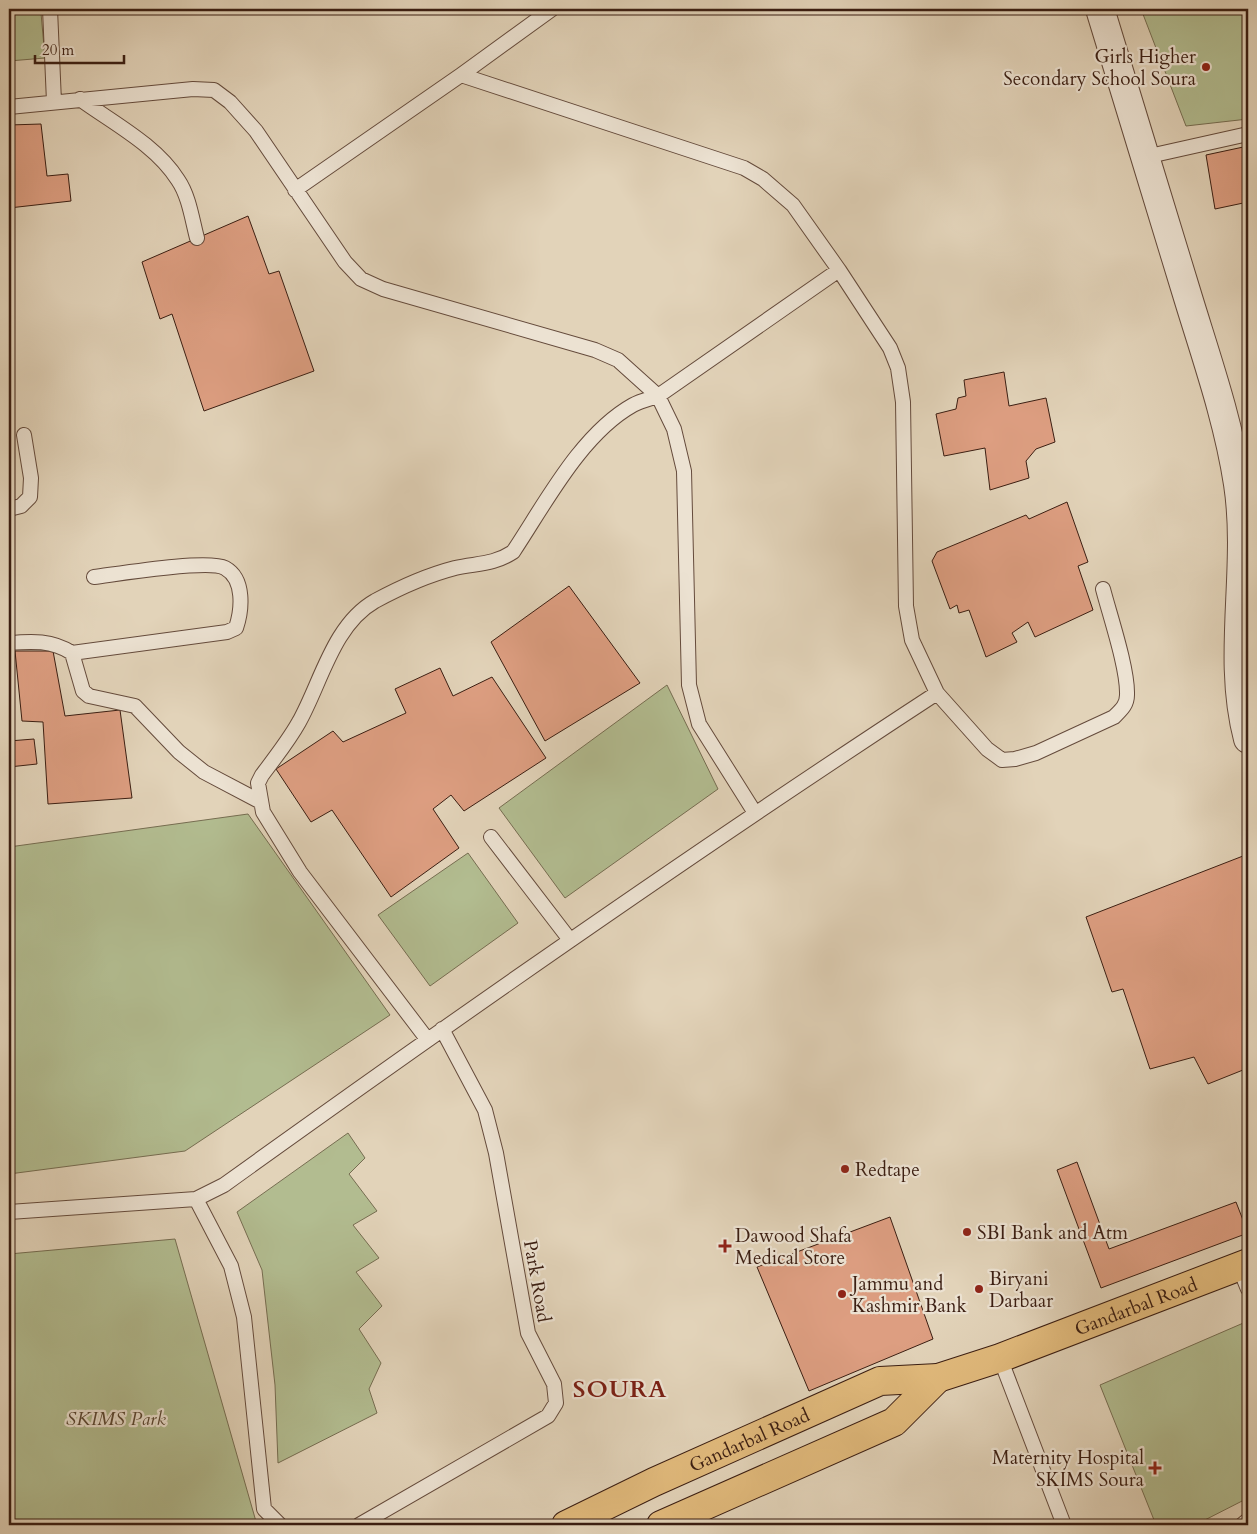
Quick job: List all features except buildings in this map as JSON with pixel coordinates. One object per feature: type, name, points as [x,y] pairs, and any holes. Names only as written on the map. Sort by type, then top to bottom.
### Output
[{"type":"main road","name":"Gandarbal Road","points":[[566,1525],[654,1482],[880,1381],[938,1378],[1245,1273]]},
{"type":"main road","name":"Gandarbal Road","points":[[661,1525],[894,1422],[938,1378]]},
{"type":"street","points":[[1100,9],[1145,158],[1238,436],[1238,485],[1242,549],[1238,681],[1242,718],[1248,739]]},
{"type":"lane","points":[[50,9],[54,102]]},
{"type":"lane","points":[[295,190],[461,75],[552,9]]},
{"type":"lane","points":[[461,75],[744,168],[763,179],[794,205],[890,348],[898,368],[902,402],[906,606],[912,640],[937,693],[987,749],[1002,760],[1015,760],[1036,753],[1114,717],[1124,708],[1127,695],[1103,589]]},
{"type":"lane","points":[[9,107],[193,89],[214,90],[230,102],[256,132],[345,262],[361,279],[383,289],[595,350],[618,360],[658,396],[674,429],[684,471],[689,685],[699,724],[755,812]]},
{"type":"lane","points":[[80,99],[162,159],[179,181],[197,238]]},
{"type":"lane","points":[[1145,158],[1248,134]]},
{"type":"lane","points":[[428,1039],[300,872],[263,812],[258,783],[262,775],[298,724],[338,640],[353,618],[374,602],[428,577],[455,569],[500,561],[513,552],[562,477],[599,433],[633,405],[658,396],[839,270]]},
{"type":"lane","points":[[9,509],[21,506],[30,497],[31,478],[24,435]]},
{"type":"lane","points":[[72,653],[226,632],[236,628],[240,614],[239,591],[234,577],[224,567],[204,565],[94,577]]},
{"type":"lane","points":[[9,643],[50,642],[62,646],[72,653],[83,691],[89,696],[135,706],[179,752],[204,772],[261,802]]},
{"type":"lane","points":[[9,1212],[196,1199],[224,1184],[442,1029],[755,812],[937,693]]},
{"type":"lane","points":[[490,837],[570,940]]},
{"type":"lane","name":"Park Road","points":[[359,1525],[548,1416],[556,1403],[554,1384],[549,1371],[528,1333],[500,1172],[485,1110],[442,1029]]},
{"type":"lane","points":[[196,1199],[231,1266],[244,1317],[264,1509],[280,1525]]},
{"type":"lane","points":[[1000,1358],[1064,1525]]},
{"type":"lane","points":[[1242,1525],[1248,1520]]},
{"type":"green space","points":[[9,9],[41,13],[45,58],[9,61]]},
{"type":"green space","name":"Girls Higher Secondary School Soura","points":[[1141,9],[1248,9],[1248,119],[1186,126]]},
{"type":"green space","points":[[667,685],[718,789],[565,898],[499,808]]},
{"type":"green space","points":[[248,814],[390,1015],[185,1151],[9,1174],[9,847]]},
{"type":"green space","points":[[468,853],[518,923],[430,986],[378,915]]},
{"type":"green space","points":[[348,1133],[365,1158],[349,1174],[377,1211],[353,1225],[379,1258],[356,1272],[382,1306],[359,1329],[381,1363],[369,1389],[377,1413],[278,1463],[275,1385],[262,1270],[237,1212]]},
{"type":"green space","name":"SKIMS Park","points":[[175,1239],[257,1525],[9,1525],[9,1254]]},
{"type":"green space","name":"Maternity Hospital SKIMS Soura","points":[[1248,1321],[1248,1498],[1195,1525],[1156,1525],[1100,1385]]},
{"type":"place","name":"Girls Higher Secondary School Soura","points":[[1206,67]]},
{"type":"place","name":"Redtape","points":[[845,1169]]},
{"type":"place","name":"SBI Bank and Atm","points":[[967,1232]]},
{"type":"place","name":"Dawood Shafa Medical Store","points":[[725,1246]]},
{"type":"place","name":"Biryani Darbaar","points":[[979,1289]]},
{"type":"place","name":"Jammu and Kashmir Bank","points":[[842,1294]]},
{"type":"place","name":"Maternity Hospital SKIMS Soura","points":[[1155,1468]]},
{"type":"district","name":"SOURA","points":[[620,1389]]}]
